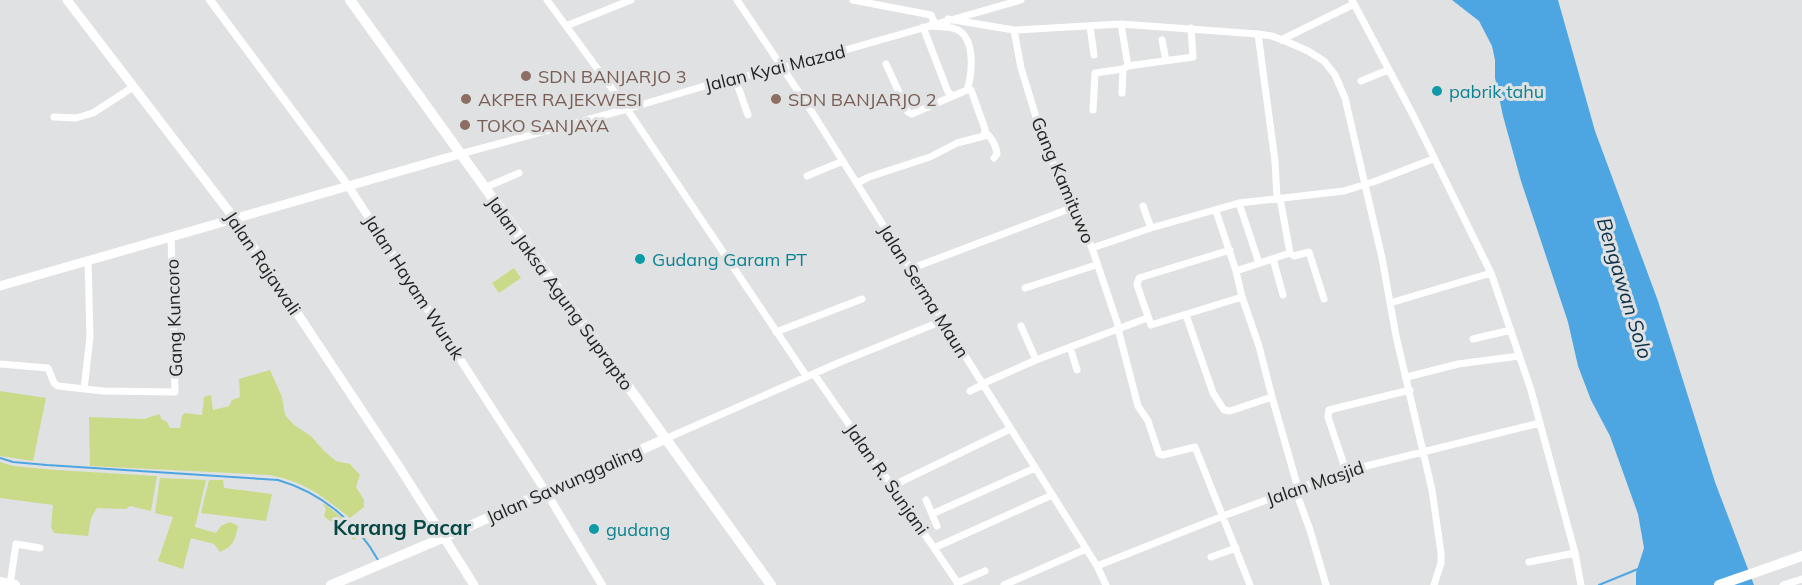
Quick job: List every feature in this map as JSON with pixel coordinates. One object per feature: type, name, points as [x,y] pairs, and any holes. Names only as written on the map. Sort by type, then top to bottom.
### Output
[{"type":"main road","name":"Jalan Rajawali","points":[[67,0],[234,218],[445,537],[474,585]]},
{"type":"main road","name":"Jalan Jaksa Agung Suprapto","points":[[350,0],[771,585]]},
{"type":"main road","points":[[0,286],[460,154]]},
{"type":"main road","name":"Jalan Sawunggaling","points":[[331,585],[665,439]]},
{"type":"main road","points":[[1719,585],[1802,556]]},
{"type":"street","name":"Jalan Hayam Wuruk","points":[[210,0],[349,187],[546,492],[602,585]]},
{"type":"street","name":"Jalan R. Sunjani","points":[[547,0],[627,109],[776,332],[892,486],[958,584]]},
{"type":"street","points":[[566,26],[631,0]]},
{"type":"street","name":"Jalan Serma Maun","points":[[737,0],[857,183],[1086,549],[1106,585]]},
{"type":"street","points":[[853,0],[931,15],[934,22],[927,26]]},
{"type":"street","name":"Jalan Kyai Mazad","points":[[460,154],[735,78],[782,68],[927,26],[996,3],[1021,0]]},
{"type":"street","points":[[1281,40],[1353,2],[1491,273],[1540,423],[1575,553],[1581,585]]},
{"type":"street","points":[[948,19],[1014,30],[1121,24],[1258,34],[1308,51],[1324,61],[1335,75],[1345,98],[1432,490],[1441,553],[1441,563],[1434,585]]},
{"type":"street","points":[[1121,24],[1126,68],[1122,93]]},
{"type":"street","points":[[927,26],[952,29],[962,34],[971,55],[971,71],[967,90]]},
{"type":"street","points":[[927,26],[946,87],[953,96]]},
{"type":"street","points":[[1090,26],[1094,55]]},
{"type":"street","points":[[1093,110],[1095,73],[1193,57],[1191,28]]},
{"type":"street","name":"Gang Kamituwo","points":[[1014,30],[1022,68],[1044,143],[1092,248],[1119,328],[1138,406],[1148,421],[1159,454],[1163,456],[1196,447],[1223,516]]},
{"type":"street","points":[[1258,34],[1278,198],[1290,253]]},
{"type":"street","points":[[1162,40],[1166,61]]},
{"type":"street","points":[[886,64],[908,112],[912,114],[971,90],[985,132],[992,139],[997,150],[994,158]]},
{"type":"street","points":[[1361,81],[1388,70]]},
{"type":"street","points":[[735,78],[748,115]]},
{"type":"street","points":[[54,117],[76,118],[93,113],[134,87]]},
{"type":"street","points":[[857,183],[930,157],[957,143],[984,136],[985,132]]},
{"type":"street","points":[[1092,248],[1150,228],[1239,203],[1344,191],[1433,159]]},
{"type":"street","points":[[807,176],[843,161]]},
{"type":"street","points":[[484,188],[519,173]]},
{"type":"street","points":[[1239,203],[1259,263]]},
{"type":"street","points":[[1143,206],[1150,228]]},
{"type":"street","points":[[910,268],[1074,207]]},
{"type":"street","points":[[1216,211],[1230,250],[1296,488],[1326,585]]},
{"type":"street","name":"Gang Kuncoro","points":[[0,364],[47,367],[56,385],[150,393],[169,393],[176,390],[171,236]]},
{"type":"street","points":[[1230,250],[1139,278],[1137,285],[1149,324],[1153,325],[1242,297]]},
{"type":"street","points":[[1236,271],[1290,253],[1294,256],[1309,252],[1324,299]]},
{"type":"street","points":[[1273,259],[1283,295]]},
{"type":"street","points":[[84,389],[90,337],[88,260]]},
{"type":"street","points":[[1025,288],[1096,265]]},
{"type":"street","points":[[1390,303],[1491,273]]},
{"type":"street","points":[[776,332],[862,299]]},
{"type":"street","points":[[1186,315],[1214,393],[1224,410],[1230,411],[1272,397]]},
{"type":"street","points":[[970,391],[1036,360],[1147,318]]},
{"type":"street","points":[[665,439],[942,321]]},
{"type":"street","points":[[1021,326],[1036,360]]},
{"type":"street","points":[[1473,339],[1511,330]]},
{"type":"street","points":[[1070,347],[1077,370]]},
{"type":"street","points":[[1407,377],[1458,364],[1520,356]]},
{"type":"street","points":[[1346,471],[1328,417],[1329,410],[1410,390]]},
{"type":"street","name":"Jalan Masjid","points":[[1096,566],[1296,488],[1346,471],[1540,423]]},
{"type":"street","points":[[892,486],[1010,429]]},
{"type":"street","points":[[932,514],[1035,468]]},
{"type":"street","points":[[934,548],[1052,495]]},
{"type":"street","points":[[926,500],[937,526]]},
{"type":"street","points":[[1223,516],[1250,585]]},
{"type":"street","points":[[8,584],[16,544],[40,548]]},
{"type":"street","points":[[1211,557],[1236,548]]},
{"type":"street","points":[[1004,585],[1086,549]]},
{"type":"street","points":[[1529,562],[1575,553]]},
{"type":"street","points":[[958,584],[985,571]]},
{"type":"street","points":[[1783,585],[1802,579]]},
{"type":"green space","points":[[514,268],[521,278],[499,293],[492,283]]},
{"type":"green space","points":[[270,370],[282,397],[285,415],[294,425],[311,436],[336,461],[350,464],[360,475],[356,487],[364,500],[364,507],[350,518],[304,486],[269,475],[90,466],[89,417],[144,419],[160,414],[161,419],[167,422],[170,428],[180,428],[182,416],[185,413],[202,415],[204,397],[211,395],[213,410],[229,406],[232,400],[240,397],[239,379]]},
{"type":"green space","points":[[0,391],[46,398],[33,461],[0,456]]},
{"type":"green space","points":[[0,462],[13,466],[56,470],[157,476],[151,511],[130,506],[126,509],[97,508],[91,518],[88,536],[54,533],[51,527],[53,505],[0,498]]},
{"type":"green space","points":[[160,478],[206,480],[195,527],[216,533],[221,526],[230,522],[238,526],[231,545],[220,552],[214,544],[191,538],[183,569],[158,561],[173,517],[155,513]]},
{"type":"green space","points":[[209,480],[223,480],[224,488],[272,494],[266,521],[201,513]]},
{"type":"green space","points":[[323,504],[348,523],[359,537],[353,540],[350,535],[343,533],[342,527],[326,518],[324,516],[326,509]]},
{"type":"water","name":"Bengawan Solo","points":[[1452,0],[1558,0],[1595,131],[1658,301],[1715,482],[1754,585],[1636,585],[1636,573],[1644,548],[1638,514],[1610,436],[1591,400],[1578,366],[1568,322],[1521,181],[1503,116],[1495,78],[1492,46],[1479,21]]},
{"type":"waterway","points":[[0,458],[13,462],[47,465],[278,480],[308,492],[336,510],[359,533],[378,560]]},
{"type":"waterway","points":[[1599,585],[1638,569]]},
{"type":"place","name":"SDN BANJARJO 3","points":[[526,76]]},
{"type":"place","name":"pabrik tahu","points":[[1437,91]]},
{"type":"place","name":"AKPER RAJEKWESI","points":[[466,99]]},
{"type":"place","name":"SDN BANJARJO 2","points":[[776,99]]},
{"type":"place","name":"TOKO SANJAYA","points":[[465,125]]},
{"type":"place","name":"Gudang Garam PT","points":[[640,259]]},
{"type":"place","name":"gudang","points":[[594,529]]},
{"type":"district","name":"Karang Pacar","points":[[402,527]]}]
